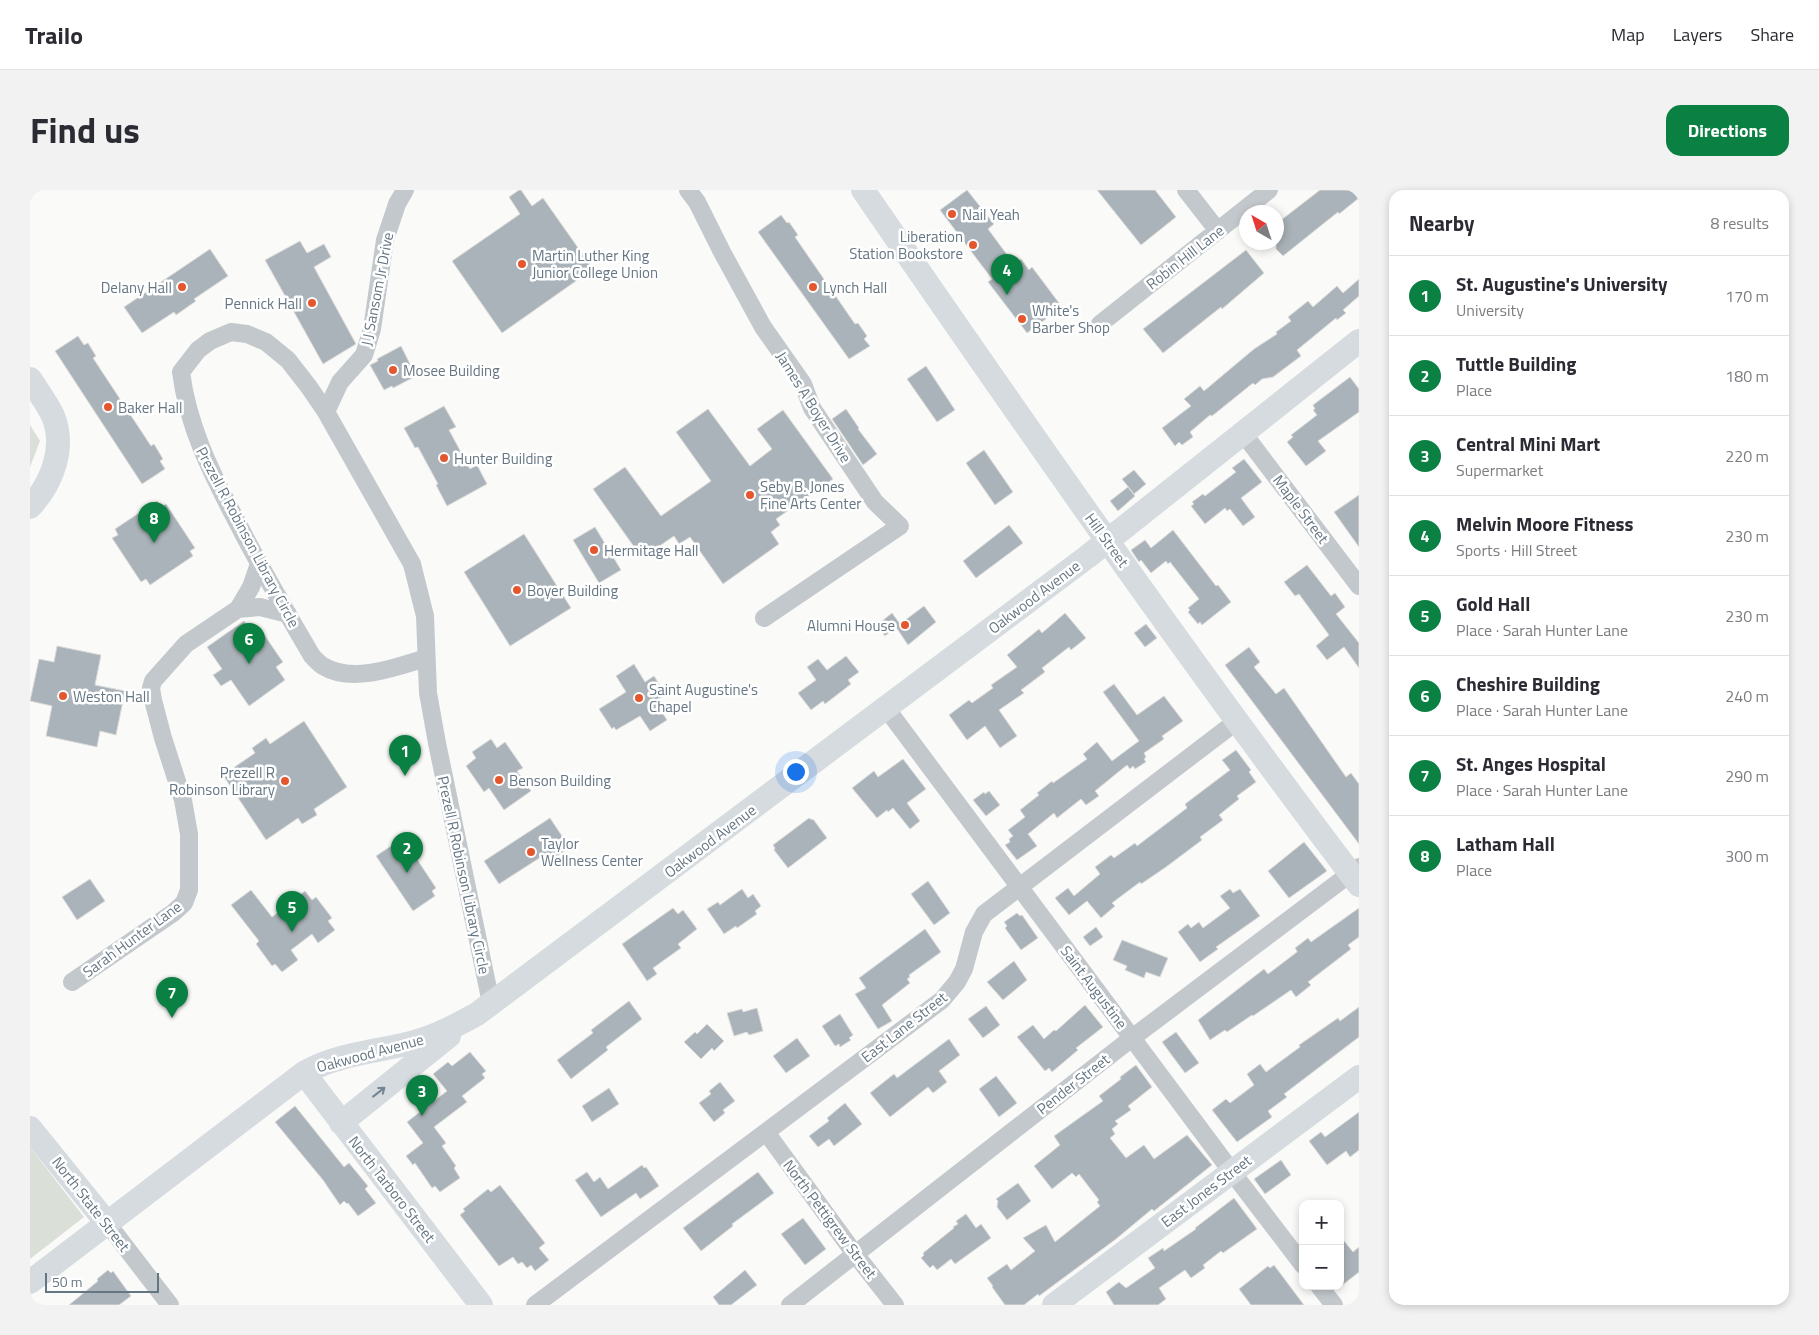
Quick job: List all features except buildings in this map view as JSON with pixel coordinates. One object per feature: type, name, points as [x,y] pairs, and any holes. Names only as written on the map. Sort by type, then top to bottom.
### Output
[{"type":"street","name":"J J Sansom Jr Drive","points":[[326,412],[340,382],[364,355],[372,330],[385,240],[394,212],[405,190]]},
{"type":"street","name":"James A Boyer Drive","points":[[688,190],[697,202],[763,327],[803,384],[812,408],[875,502],[900,526],[764,618]]},
{"type":"street","name":"Hill Street","points":[[862,190],[1107,541],[1237,721],[1356,875]]},
{"type":"street","points":[[1186,190],[1218,230]]},
{"type":"street","name":"Robin Hill Lane","points":[[1100,324],[1269,190]]},
{"type":"street","name":"Prezell R Robinson Library Circle","points":[[426,658],[393,668],[349,674],[324,666],[312,656],[259,564],[200,447],[184,394],[181,372],[198,350],[210,340],[231,332],[247,334],[266,342],[288,360],[326,412],[412,564],[425,616],[428,694],[484,1009]]},
{"type":"street","name":"Oakwood Avenue","points":[[30,1282],[304,1073],[333,1060],[414,1042],[446,1031],[484,1009],[1107,541],[1359,341]]},
{"type":"street","points":[[30,379],[53,417],[58,441],[54,468],[50,479],[42,493],[30,507]]},
{"type":"street","points":[[309,387],[340,382]]},
{"type":"street","name":"Maple Street","points":[[1243,433],[1359,586]]},
{"type":"street","name":"Sarah Hunter Lane","points":[[72,982],[173,913],[184,903],[189,890],[189,834],[183,800],[153,700],[152,681],[186,644],[238,609],[251,587],[259,564]]},
{"type":"street","points":[[238,609],[260,607],[288,614]]},
{"type":"street","name":"Saint Augustine","points":[[886,708],[1018,887],[1299,1260]]},
{"type":"street","name":"East Lane Street","points":[[535,1305],[942,1000],[960,976],[974,932],[984,914],[1237,721]]},
{"type":"street","name":"Pender Street","points":[[790,1305],[1132,1038],[1356,875]]},
{"type":"street","points":[[341,1123],[484,1009]]},
{"type":"street","name":"North Tarboro Street","points":[[304,1073],[481,1305]]},
{"type":"street","name":"East Jones Street","points":[[1054,1305],[1359,1077]]},
{"type":"street","name":"North State Street","points":[[30,1128],[170,1305]]},
{"type":"street","name":"North Pettigrew Street","points":[[766,1132],[855,1254],[895,1305]]},
{"type":"street","points":[[1322,1290],[1334,1305]]},
{"type":"shaded area","points":[[30,425],[40,441],[30,467]]},
{"type":"shaded area","points":[[30,1147],[84,1217],[30,1259]]},
{"type":"place","name":"Nail Yeah","points":[[952,214]]},
{"type":"place","name":"Liberation Station Bookstore","points":[[973,245]]},
{"type":"place","name":"Martin Luther King Junior College Union","points":[[522,264]]},
{"type":"place","name":"Delany Hall","points":[[182,287]]},
{"type":"place","name":"Lynch Hall","points":[[813,287]]},
{"type":"place","name":"Melvin Moore Fitness","points":[[1007,295]]},
{"type":"place","name":"Pennick Hall","points":[[312,303]]},
{"type":"place","name":"White's Barber Shop","points":[[1022,319]]},
{"type":"place","name":"Mosee Building","points":[[393,370]]},
{"type":"place","name":"Baker Hall","points":[[108,407]]},
{"type":"place","name":"Hunter Building","points":[[444,458]]},
{"type":"place","name":"Seby B. Jones Fine Arts Center","points":[[750,495]]},
{"type":"place","name":"Latham Hall","points":[[154,543]]},
{"type":"place","name":"Hermitage Hall","points":[[594,550]]},
{"type":"place","name":"Boyer Building","points":[[517,590]]},
{"type":"place","name":"Alumni House","points":[[905,625]]},
{"type":"place","name":"Cheshire Building","points":[[249,664]]},
{"type":"place","name":"Weston Hall","points":[[63,696]]},
{"type":"place","name":"Saint Augustine's Chapel","points":[[639,698]]},
{"type":"place","name":"St. Augustine's University","points":[[405,776]]},
{"type":"place","name":"Benson Building","points":[[499,780]]},
{"type":"place","name":"Prezell R Robinson Library","points":[[285,781]]},
{"type":"place","name":"Taylor Wellness Center","points":[[531,852]]},
{"type":"place","name":"Tuttle Building","points":[[407,873]]},
{"type":"place","name":"Gold Hall","points":[[292,932]]},
{"type":"place","name":"St. Anges Hospital","points":[[172,1018]]},
{"type":"place","name":"Central Mini Mart","points":[[422,1116]]}]
